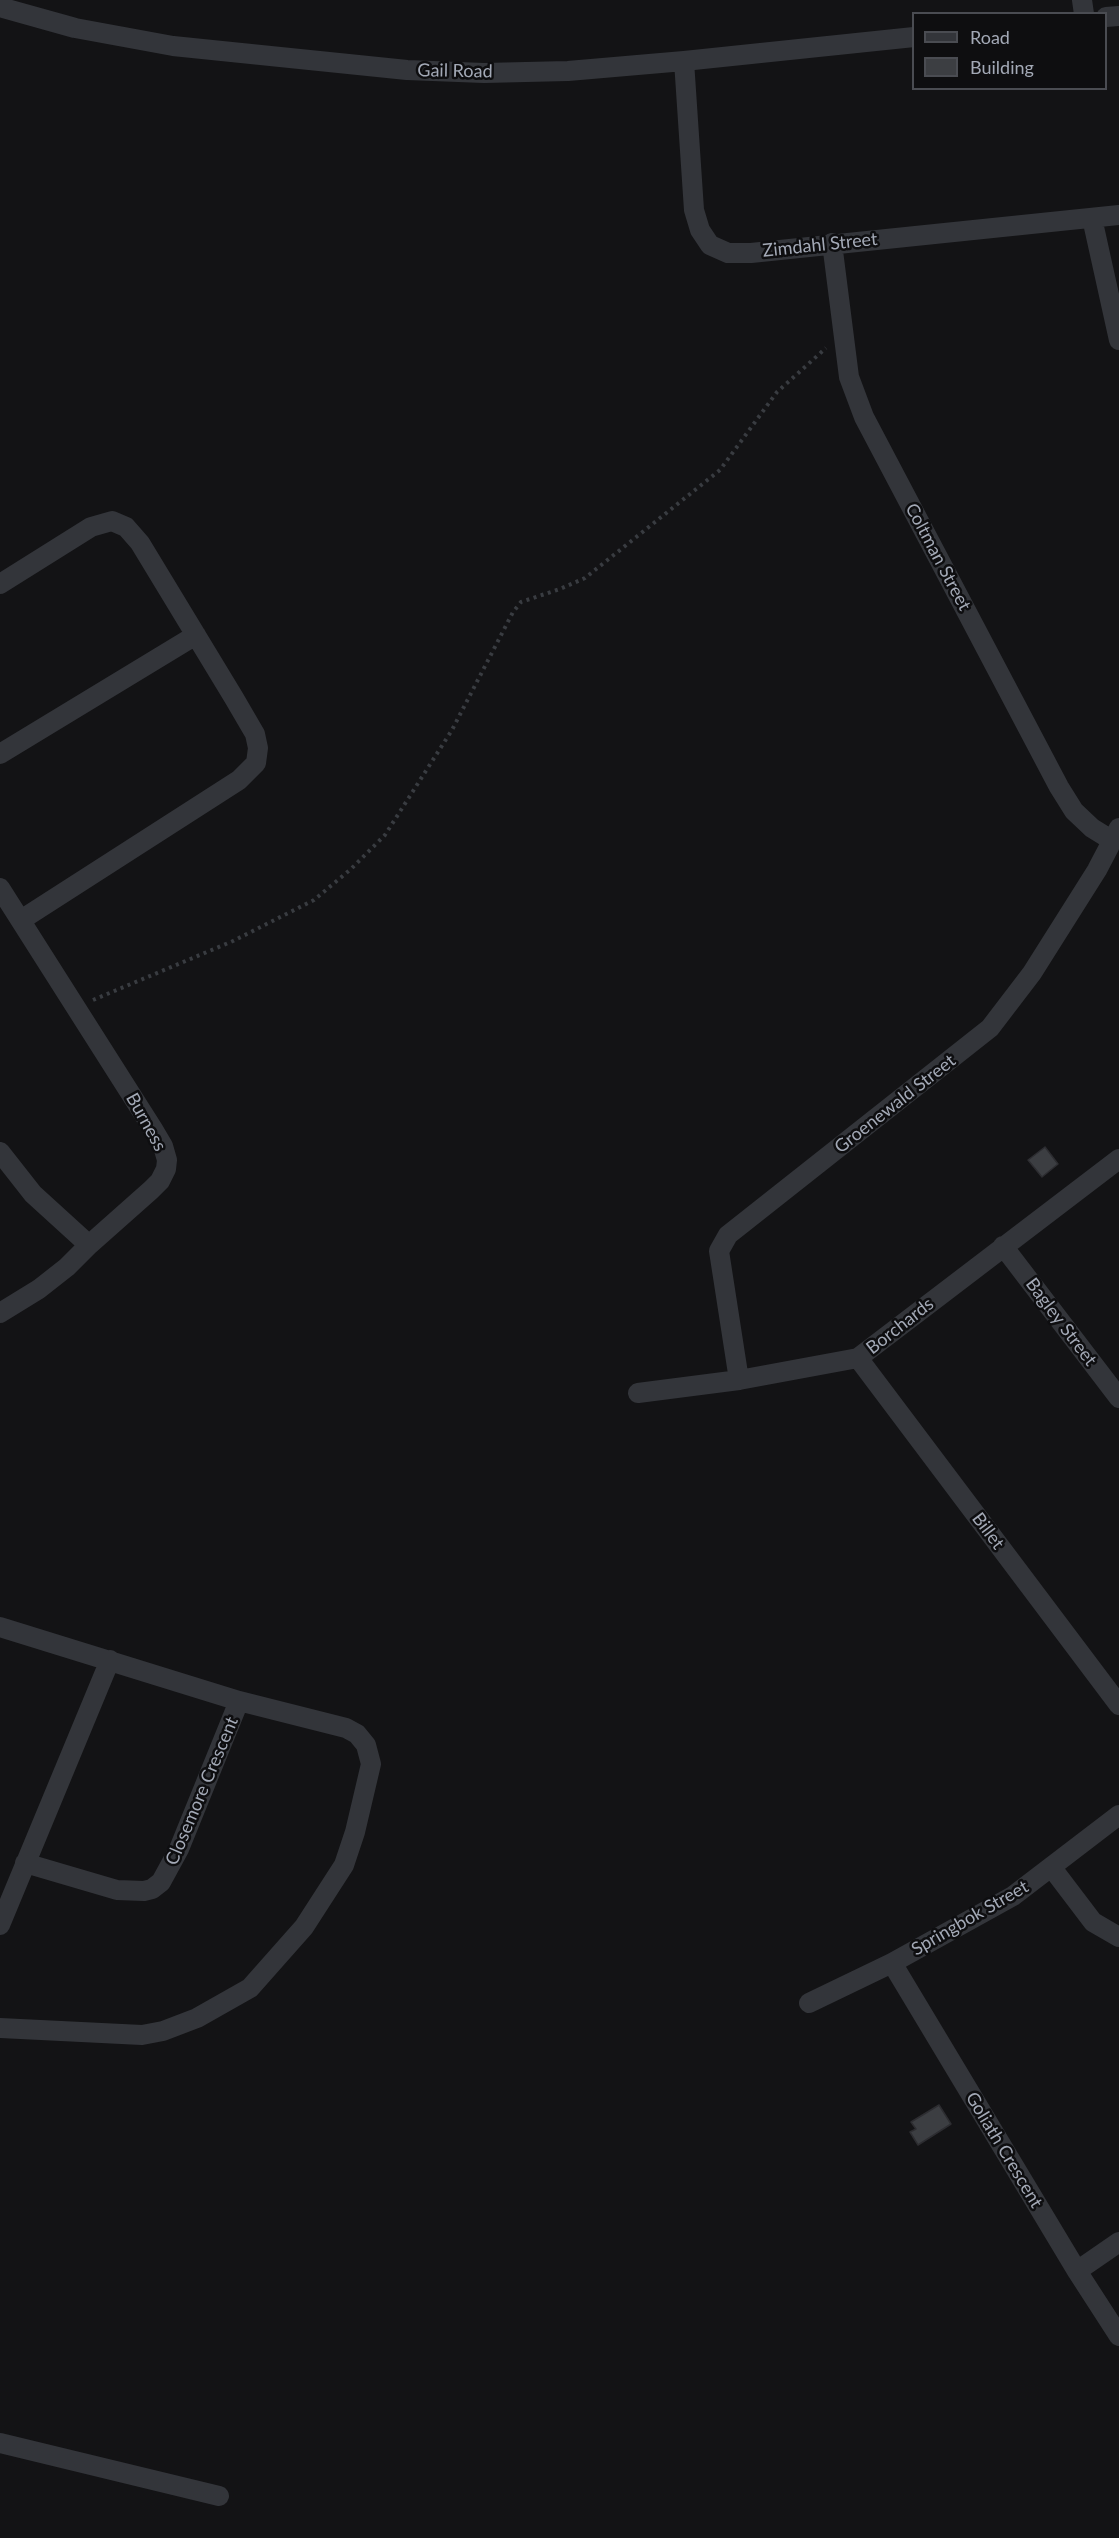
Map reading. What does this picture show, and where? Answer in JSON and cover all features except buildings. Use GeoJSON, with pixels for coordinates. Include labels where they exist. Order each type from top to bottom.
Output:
{"type":"FeatureCollection","features":[{"type":"Feature","properties":{"kind":"street","name":"Gail Road"},"geometry":{"type":"LineString","coordinates":[[0,7],[75,28],[173,46],[395,69],[484,73],[684,62],[912,37]]}},
{"type":"Feature","properties":{"kind":"street","name":"Zimdahl Street"},"geometry":{"type":"LineString","coordinates":[[684,62],[694,210],[700,230],[710,245],[728,253],[750,253],[1119,215]]}},
{"type":"Feature","properties":{"kind":"street"},"geometry":{"type":"LineString","coordinates":[[1092,218],[1119,340]]}},
{"type":"Feature","properties":{"kind":"street","name":"Coltman Street"},"geometry":{"type":"LineString","coordinates":[[832,243],[849,377],[864,417],[1059,787],[1074,810],[1086,822],[1116,834]]}},
{"type":"Feature","properties":{"kind":"street"},"geometry":{"type":"LineString","coordinates":[[0,584],[91,527],[112,521],[126,527],[140,543],[196,635],[255,734],[258,748],[256,763],[239,780],[21,920]]}},
{"type":"Feature","properties":{"kind":"street"},"geometry":{"type":"LineString","coordinates":[[0,754],[196,635]]}},
{"type":"Feature","properties":{"kind":"street","name":"Groenewald Street"},"geometry":{"type":"LineString","coordinates":[[739,1380],[719,1251],[728,1235],[990,1028],[1032,973],[1097,870],[1116,834]]}},
{"type":"Feature","properties":{"kind":"street","name":"Burness"},"geometry":{"type":"LineString","coordinates":[[0,888],[163,1146],[166,1160],[166,1169],[160,1181],[67,1267],[39,1289],[0,1313]]}},
{"type":"Feature","properties":{"kind":"street"},"geometry":{"type":"LineString","coordinates":[[0,1152],[33,1194],[89,1245]]}},
{"type":"Feature","properties":{"kind":"street","name":"Borchards"},"geometry":{"type":"LineString","coordinates":[[638,1393],[739,1380],[858,1358],[1119,1158]]}},
{"type":"Feature","properties":{"kind":"street","name":"Bagley Street"},"geometry":{"type":"LineString","coordinates":[[1003,1246],[1119,1398]]}},
{"type":"Feature","properties":{"kind":"street","name":"Billet"},"geometry":{"type":"LineString","coordinates":[[858,1358],[1119,1705]]}},
{"type":"Feature","properties":{"kind":"street","name":"Closemore Crescent"},"geometry":{"type":"LineString","coordinates":[[0,1627],[239,1701],[346,1728],[357,1734],[370,1754],[371,1764],[344,1865],[304,1927],[250,1988],[197,2018],[164,2031],[142,2035],[0,2028]]}},
{"type":"Feature","properties":{"kind":"street"},"geometry":{"type":"LineString","coordinates":[[0,1925],[110,1660]]}},
{"type":"Feature","properties":{"kind":"street","name":"Closemore Crescent"},"geometry":{"type":"LineString","coordinates":[[25,1863],[117,1890],[152,1889],[161,1882],[179,1849],[239,1701]]}},
{"type":"Feature","properties":{"kind":"street","name":"Springbok Street"},"geometry":{"type":"LineString","coordinates":[[809,2002],[892,1963],[984,1914],[1052,1868],[1119,1815]]}},
{"type":"Feature","properties":{"kind":"street"},"geometry":{"type":"LineString","coordinates":[[1052,1868],[1093,1922],[1119,1937]]}},
{"type":"Feature","properties":{"kind":"street","name":"Goliath Crescent"},"geometry":{"type":"LineString","coordinates":[[892,1963],[1077,2271],[1119,2336]]}},
{"type":"Feature","properties":{"kind":"street"},"geometry":{"type":"LineString","coordinates":[[1077,2271],[1119,2242]]}},
{"type":"Feature","properties":{"kind":"street"},"geometry":{"type":"LineString","coordinates":[[0,2443],[219,2496]]}},
{"type":"Feature","properties":{"kind":"path"},"geometry":{"type":"LineString","coordinates":[[76,1007],[233,941],[314,900],[351,869],[385,835],[452,729],[513,612],[521,602],[560,590],[585,578],[720,470],[777,392],[843,334]]}}]}
